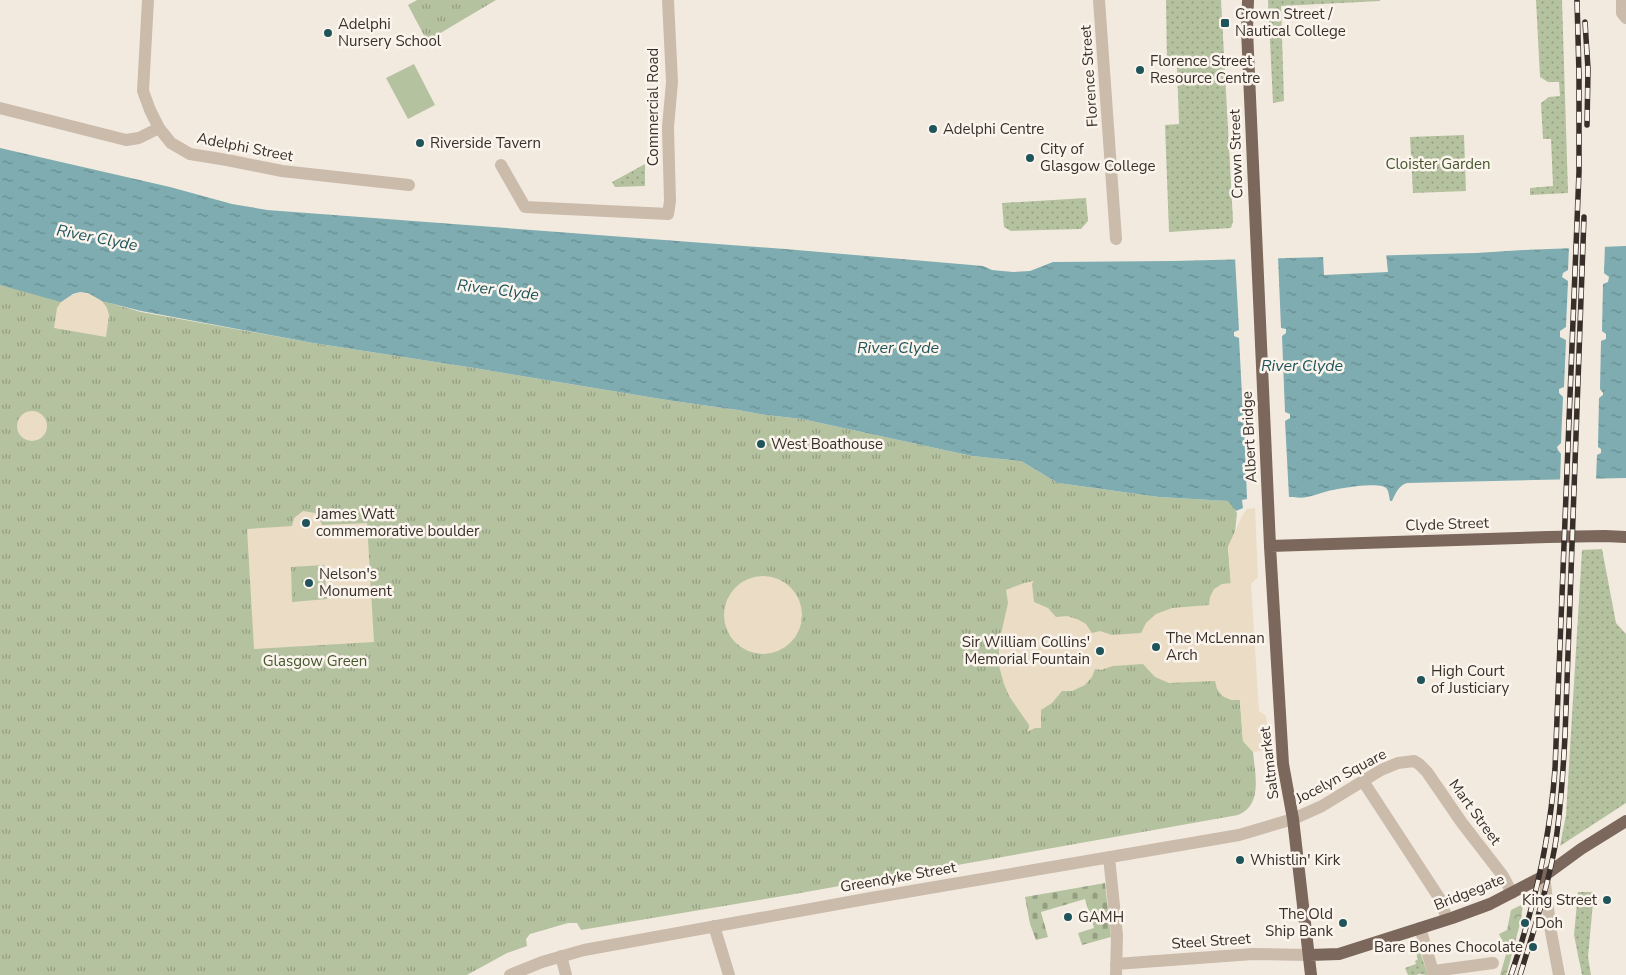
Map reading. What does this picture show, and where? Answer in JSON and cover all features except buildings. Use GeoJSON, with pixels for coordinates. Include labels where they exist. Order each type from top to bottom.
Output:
{"type":"FeatureCollection","features":[{"type":"Feature","properties":{"kind":"main road","name":"Crown Street"},"geometry":{"type":"LineString","coordinates":[[1241,0],[1248,30]]}},
{"type":"Feature","properties":{"kind":"main road","name":"Crown Street"},"geometry":{"type":"LineString","coordinates":[[1248,0],[1256,246]]}},
{"type":"Feature","properties":{"kind":"main road","name":"Albert Bridge"},"geometry":{"type":"LineString","coordinates":[[1256,246],[1270,546]]}},
{"type":"Feature","properties":{"kind":"main road","name":"Clyde Street"},"geometry":{"type":"LineString","coordinates":[[1270,546],[1548,537],[1626,537]]}},
{"type":"Feature","properties":{"kind":"main road","name":"Saltmarket"},"geometry":{"type":"LineString","coordinates":[[1270,546],[1283,764],[1293,819],[1311,975]]}},
{"type":"Feature","properties":{"kind":"main road","name":"Bridgegate"},"geometry":{"type":"LineString","coordinates":[[1309,955],[1339,954],[1478,909],[1544,876],[1581,849],[1626,822]]}},
{"type":"Feature","properties":{"kind":"street","name":"Adelphi Street"},"geometry":{"type":"LineString","coordinates":[[148,0],[143,90],[159,128],[171,143],[190,154],[282,172],[409,186]]}},
{"type":"Feature","properties":{"kind":"street","name":"Commercial Road"},"geometry":{"type":"LineString","coordinates":[[501,165],[525,207],[668,214],[670,201],[668,127],[672,82],[668,0]]}},
{"type":"Feature","properties":{"kind":"street","name":"Florence Street"},"geometry":{"type":"LineString","coordinates":[[1099,0],[1116,239]]}},
{"type":"Feature","properties":{"kind":"street"},"geometry":{"type":"LineString","coordinates":[[1622,0],[1622,13],[1626,18]]}},
{"type":"Feature","properties":{"kind":"street"},"geometry":{"type":"LineString","coordinates":[[0,108],[126,140],[139,138],[159,128]]}},
{"type":"Feature","properties":{"kind":"street","name":"Mart Street"},"geometry":{"type":"LineString","coordinates":[[1404,762],[1414,761],[1423,767],[1462,823],[1503,876],[1512,893]]}},
{"type":"Feature","properties":{"kind":"street","name":"Jocelyn Square"},"geometry":{"type":"LineString","coordinates":[[1293,819],[1322,806],[1388,767],[1404,762]]}},
{"type":"Feature","properties":{"kind":"street"},"geometry":{"type":"LineString","coordinates":[[1363,781],[1440,899],[1447,920]]}},
{"type":"Feature","properties":{"kind":"street","name":"Greendyke Street"},"geometry":{"type":"LineString","coordinates":[[510,975],[561,956],[584,950],[1109,856],[1239,835],[1293,819]]}},
{"type":"Feature","properties":{"kind":"street"},"geometry":{"type":"LineString","coordinates":[[1109,856],[1117,934],[1116,969]]}},
{"type":"Feature","properties":{"kind":"street"},"geometry":{"type":"LineString","coordinates":[[1544,876],[1559,975]]}},
{"type":"Feature","properties":{"kind":"street"},"geometry":{"type":"LineString","coordinates":[[714,926],[729,975]]}},
{"type":"Feature","properties":{"kind":"street"},"geometry":{"type":"LineString","coordinates":[[1420,928],[1434,973],[1493,964]]}},
{"type":"Feature","properties":{"kind":"street","name":"Steel Street"},"geometry":{"type":"LineString","coordinates":[[1116,969],[1253,954],[1309,955]]}},
{"type":"Feature","properties":{"kind":"street"},"geometry":{"type":"LineString","coordinates":[[561,956],[566,975]]}},
{"type":"Feature","properties":{"kind":"green space"},"geometry":{"type":"Polygon","coordinates":[[[417,0],[496,0],[427,41],[408,5],[417,0]]]}},
{"type":"Feature","properties":{"kind":"green space"},"geometry":{"type":"Polygon","coordinates":[[[1166,0],[1221,0],[1233,221],[1231,228],[1169,232],[1165,125],[1179,124],[1177,66],[1167,66],[1166,0]]]}},
{"type":"Feature","properties":{"kind":"green space"},"geometry":{"type":"Polygon","coordinates":[[[1268,0],[1380,1],[1281,6],[1284,101],[1273,103],[1268,0]]]}},
{"type":"Feature","properties":{"kind":"green space"},"geometry":{"type":"Polygon","coordinates":[[[1536,0],[1562,0],[1568,193],[1530,195],[1530,188],[1553,186],[1551,139],[1543,139],[1541,103],[1549,97],[1560,96],[1559,82],[1548,82],[1540,77],[1536,0]]]}},
{"type":"Feature","properties":{"kind":"green space"},"geometry":{"type":"Polygon","coordinates":[[[414,64],[435,105],[408,119],[386,78],[414,64]]]}},
{"type":"Feature","properties":{"kind":"green space","name":"Cloister Garden"},"geometry":{"type":"Polygon","coordinates":[[[1464,135],[1466,191],[1413,193],[1410,137],[1464,135]]]}},
{"type":"Feature","properties":{"kind":"green space"},"geometry":{"type":"Polygon","coordinates":[[[645,164],[645,186],[615,187],[612,182],[645,164]]]}},
{"type":"Feature","properties":{"kind":"green space"},"geometry":{"type":"Polygon","coordinates":[[[1086,198],[1088,221],[1081,229],[1011,231],[1004,227],[1002,203],[1086,198]]]}},
{"type":"Feature","properties":{"kind":"green space","name":"Glasgow Green"},"geometry":{"type":"Polygon","coordinates":[[[0,285],[65,298],[93,294],[103,301],[141,312],[313,343],[673,401],[802,419],[972,456],[1021,461],[1058,483],[1159,497],[1229,501],[1237,513],[1235,532],[1228,547],[1243,741],[1253,752],[1256,779],[1256,788],[1251,804],[1238,815],[789,895],[581,930],[577,923],[568,923],[530,934],[526,939],[527,946],[507,953],[467,975],[0,975],[0,285]]]}},
{"type":"Feature","properties":{"kind":"green space"},"geometry":{"type":"Polygon","coordinates":[[[1602,549],[1616,623],[1626,634],[1626,803],[1560,846],[1566,815],[1582,550],[1602,549]]]}},
{"type":"Feature","properties":{"kind":"green space"},"geometry":{"type":"Polygon","coordinates":[[[1105,883],[1111,937],[1082,945],[1078,933],[1094,928],[1085,899],[1041,912],[1048,937],[1036,940],[1030,924],[1025,897],[1105,883]]]}},
{"type":"Feature","properties":{"kind":"green space"},"geometry":{"type":"Polygon","coordinates":[[[1578,892],[1594,892],[1588,957],[1591,975],[1582,975],[1574,935],[1578,892]]]}},
{"type":"Feature","properties":{"kind":"green space"},"geometry":{"type":"Polygon","coordinates":[[[1523,904],[1521,920],[1508,969],[1506,975],[1500,975],[1507,951],[1499,934],[1507,930],[1511,910],[1523,904]]]}},
{"type":"Feature","properties":{"kind":"green space"},"geometry":{"type":"Polygon","coordinates":[[[1420,952],[1428,975],[1408,975],[1405,968],[1416,964],[1415,961],[1418,959],[1416,953],[1420,952]]]}},
{"type":"Feature","properties":{"kind":"shaded area"},"geometry":{"type":"Polygon","coordinates":[[[80,292],[93,294],[107,308],[109,315],[106,337],[54,328],[57,308],[61,302],[65,298],[80,292]]]}},
{"type":"Feature","properties":{"kind":"shaded area"},"geometry":{"type":"Polygon","coordinates":[[[32,411],[43,415],[47,426],[43,437],[32,441],[21,437],[17,426],[21,415],[32,411]]]}},
{"type":"Feature","properties":{"kind":"shaded area"},"geometry":{"type":"Polygon","coordinates":[[[1255,508],[1258,577],[1251,584],[1259,711],[1266,716],[1268,737],[1261,744],[1262,751],[1253,752],[1243,741],[1240,700],[1231,700],[1222,696],[1217,689],[1215,681],[1169,683],[1155,677],[1143,664],[1113,666],[1101,670],[1095,669],[1092,677],[1085,685],[1072,691],[1062,691],[1052,703],[1041,710],[1041,728],[1035,728],[1027,732],[1029,725],[1009,696],[999,666],[999,643],[1008,603],[1006,590],[1034,581],[1032,584],[1034,602],[1048,608],[1056,617],[1067,616],[1077,619],[1086,624],[1092,633],[1100,631],[1112,635],[1141,633],[1146,623],[1156,614],[1172,608],[1209,605],[1214,589],[1222,584],[1231,583],[1228,547],[1242,516],[1247,509],[1255,508]]]}},
{"type":"Feature","properties":{"kind":"shaded area"},"geometry":{"type":"Polygon","coordinates":[[[303,511],[315,513],[322,525],[367,523],[374,642],[254,649],[247,529],[292,526],[294,518],[303,511]],[[324,565],[291,567],[292,602],[327,599],[324,565]]]}},
{"type":"Feature","properties":{"kind":"shaded area"},"geometry":{"type":"Polygon","coordinates":[[[763,576],[778,579],[790,588],[799,600],[802,615],[799,630],[790,642],[778,651],[763,654],[748,651],[736,642],[727,630],[724,615],[727,600],[736,588],[748,579],[763,576]]]}},
{"type":"Feature","properties":{"kind":"water","name":"River Clyde"},"geometry":{"type":"Polygon","coordinates":[[[0,148],[170,187],[232,204],[267,210],[785,249],[983,266],[992,270],[1013,272],[1030,271],[1053,262],[1173,261],[1476,253],[1626,246],[1626,478],[1407,483],[1399,488],[1392,501],[1390,501],[1389,493],[1384,487],[1361,486],[1333,490],[1309,497],[1243,500],[1243,508],[1236,511],[1228,501],[1159,497],[1058,483],[1021,461],[972,456],[802,419],[673,401],[313,343],[141,311],[102,301],[88,293],[80,292],[73,294],[61,302],[0,285],[0,148]]]}},
{"type":"Feature","properties":{"kind":"pier"},"geometry":{"type":"Polygon","coordinates":[[[1605,245],[1604,273],[1609,277],[1608,282],[1603,284],[1602,331],[1606,334],[1606,339],[1601,341],[1600,389],[1603,395],[1599,398],[1598,447],[1601,449],[1601,453],[1597,455],[1596,481],[1560,482],[1561,454],[1557,447],[1561,443],[1563,397],[1559,393],[1559,389],[1564,387],[1566,340],[1560,337],[1560,331],[1566,327],[1568,281],[1562,277],[1563,273],[1568,270],[1569,246],[1605,245]]]}},
{"type":"Feature","properties":{"kind":"pier"},"geometry":{"type":"Polygon","coordinates":[[[1386,253],[1388,272],[1324,275],[1323,255],[1386,253]]]}},
{"type":"Feature","properties":{"kind":"pier"},"geometry":{"type":"Polygon","coordinates":[[[1278,256],[1281,328],[1286,329],[1286,333],[1282,336],[1285,412],[1290,414],[1290,418],[1285,421],[1289,497],[1294,497],[1294,500],[1245,502],[1245,507],[1243,508],[1242,500],[1247,499],[1244,423],[1238,421],[1238,417],[1243,415],[1239,338],[1234,336],[1234,332],[1239,330],[1235,257],[1278,256]]]}},
{"type":"Feature","properties":{"kind":"railway"},"geometry":{"type":"LineString","coordinates":[[1511,975],[1527,925],[1540,874],[1553,795],[1555,769],[1579,172],[1577,0]]}},
{"type":"Feature","properties":{"kind":"railway"},"geometry":{"type":"LineString","coordinates":[[1585,22],[1588,69],[1587,125]]}},
{"type":"Feature","properties":{"kind":"railway"},"geometry":{"type":"LineString","coordinates":[[1520,975],[1552,862],[1562,791],[1584,217]]}},
{"type":"Feature","properties":{"kind":"place","name":"Crown Street / Nautical College"},"geometry":{"type":"Point","coordinates":[1225,23]}},
{"type":"Feature","properties":{"kind":"place","name":"Adelphi Nursery School"},"geometry":{"type":"Point","coordinates":[328,33]}},
{"type":"Feature","properties":{"kind":"place","name":"Florence Street Resource Centre"},"geometry":{"type":"Point","coordinates":[1140,70]}},
{"type":"Feature","properties":{"kind":"place","name":"Adelphi Centre"},"geometry":{"type":"Point","coordinates":[933,129]}},
{"type":"Feature","properties":{"kind":"place","name":"Riverside Tavern"},"geometry":{"type":"Point","coordinates":[420,143]}},
{"type":"Feature","properties":{"kind":"place","name":"City of Glasgow College"},"geometry":{"type":"Point","coordinates":[1030,158]}},
{"type":"Feature","properties":{"kind":"place","name":"West Boathouse"},"geometry":{"type":"Point","coordinates":[761,444]}},
{"type":"Feature","properties":{"kind":"place","name":"James Watt commemorative boulder"},"geometry":{"type":"Point","coordinates":[306,523]}},
{"type":"Feature","properties":{"kind":"place","name":"Nelson's Monument"},"geometry":{"type":"Point","coordinates":[309,583]}},
{"type":"Feature","properties":{"kind":"place","name":"The McLennan Arch"},"geometry":{"type":"Point","coordinates":[1156,647]}},
{"type":"Feature","properties":{"kind":"place","name":"Sir William Collins' Memorial Fountain"},"geometry":{"type":"Point","coordinates":[1100,651]}},
{"type":"Feature","properties":{"kind":"place","name":"High Court of Justiciary"},"geometry":{"type":"Point","coordinates":[1421,680]}},
{"type":"Feature","properties":{"kind":"place","name":"Whistlin' Kirk"},"geometry":{"type":"Point","coordinates":[1240,860]}},
{"type":"Feature","properties":{"kind":"place","name":"King Street"},"geometry":{"type":"Point","coordinates":[1607,900]}},
{"type":"Feature","properties":{"kind":"place","name":"GAMH"},"geometry":{"type":"Point","coordinates":[1068,917]}},
{"type":"Feature","properties":{"kind":"place","name":"The Old Ship Bank"},"geometry":{"type":"Point","coordinates":[1343,923]}},
{"type":"Feature","properties":{"kind":"place","name":"Doh"},"geometry":{"type":"Point","coordinates":[1525,923]}},
{"type":"Feature","properties":{"kind":"place","name":"Bare Bones Chocolate"},"geometry":{"type":"Point","coordinates":[1533,947]}}]}
